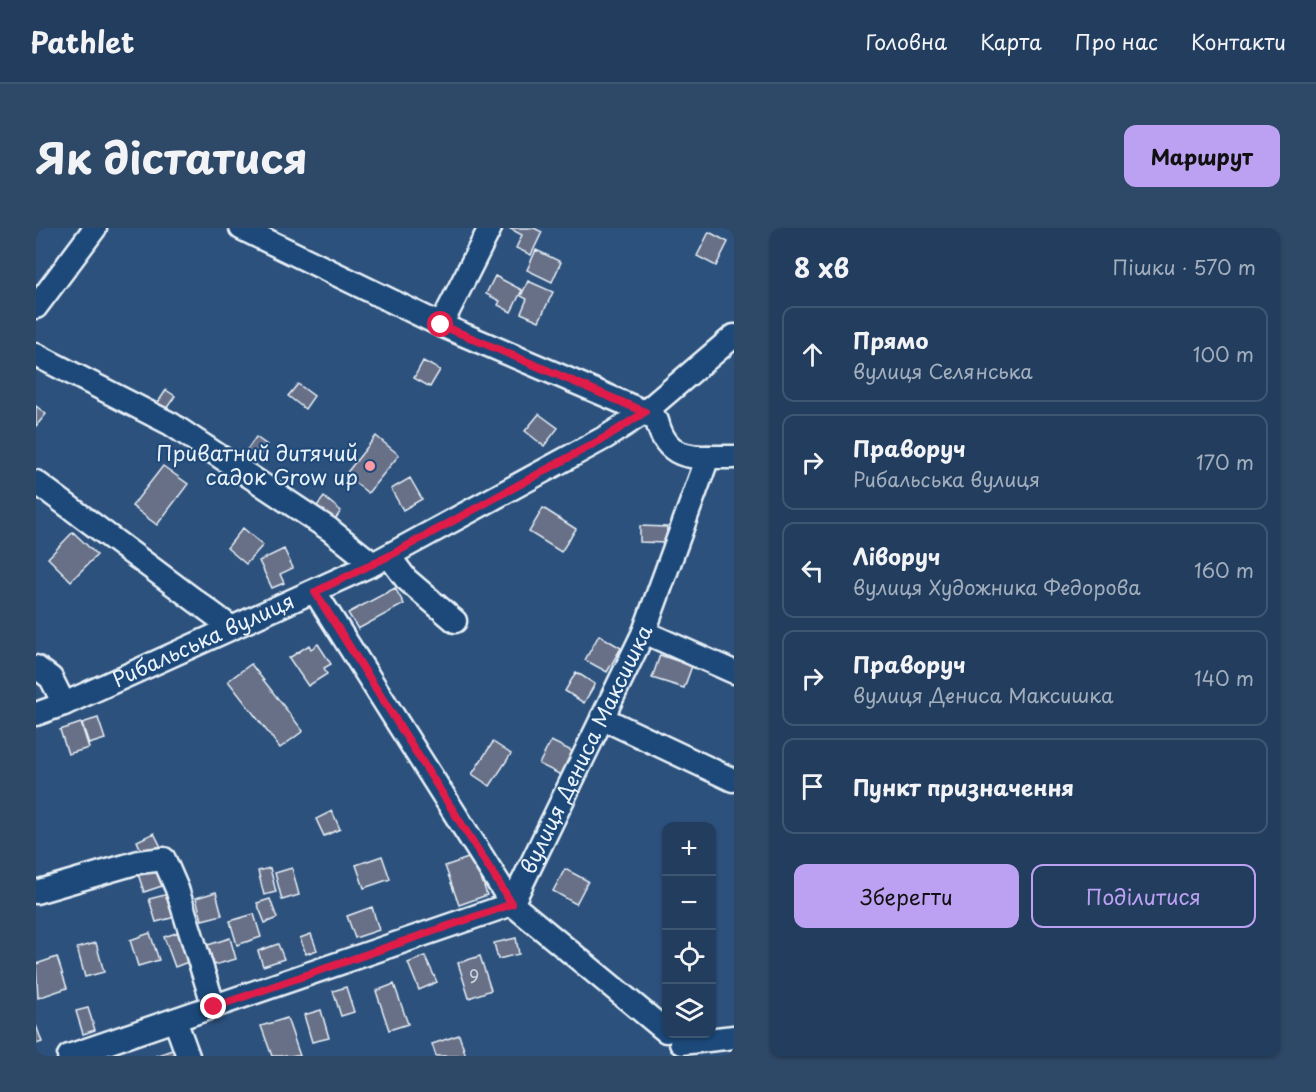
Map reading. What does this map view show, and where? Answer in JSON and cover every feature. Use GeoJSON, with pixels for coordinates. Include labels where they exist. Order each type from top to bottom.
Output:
{"type":"FeatureCollection","features":[{"type":"Feature","properties":{"kind":"street"},"geometry":{"type":"LineString","coordinates":[[36,307],[95,228]]}},
{"type":"Feature","properties":{"kind":"street"},"geometry":{"type":"LineString","coordinates":[[241,228],[441,325],[645,412],[657,421],[660,433],[674,451],[696,458],[734,457]]}},
{"type":"Feature","properties":{"kind":"street"},"geometry":{"type":"LineString","coordinates":[[441,325],[490,228]]}},
{"type":"Feature","properties":{"kind":"street","name":"Рибальська вулиця"},"geometry":{"type":"LineString","coordinates":[[36,714],[64,704],[315,592],[381,560],[606,437],[645,412],[734,336]]}},
{"type":"Feature","properties":{"kind":"street"},"geometry":{"type":"LineString","coordinates":[[36,355],[171,424],[329,529],[381,560],[455,621]]}},
{"type":"Feature","properties":{"kind":"street","name":"вулиця Дениса Максишка"},"geometry":{"type":"LineString","coordinates":[[512,904],[644,632],[708,457]]}},
{"type":"Feature","properties":{"kind":"street"},"geometry":{"type":"LineString","coordinates":[[36,482],[232,628]]}},
{"type":"Feature","properties":{"kind":"street"},"geometry":{"type":"LineString","coordinates":[[315,592],[512,904],[676,1041],[734,1037]]}},
{"type":"Feature","properties":{"kind":"street"},"geometry":{"type":"LineString","coordinates":[[644,632],[734,672]]}},
{"type":"Feature","properties":{"kind":"street"},"geometry":{"type":"LineString","coordinates":[[36,666],[51,678],[64,704]]}},
{"type":"Feature","properties":{"kind":"street"},"geometry":{"type":"LineString","coordinates":[[602,718],[733,780]]}},
{"type":"Feature","properties":{"kind":"street"},"geometry":{"type":"LineString","coordinates":[[36,892],[139,862],[164,859],[177,889],[214,1007]]}},
{"type":"Feature","properties":{"kind":"street"},"geometry":{"type":"LineString","coordinates":[[69,1056],[512,904]]}},
{"type":"Feature","properties":{"kind":"street"},"geometry":{"type":"LineString","coordinates":[[175,1020],[188,1056]]}},
{"type":"Feature","properties":{"kind":"building"},"geometry":{"type":"Polygon","coordinates":[[[509,228],[534,228],[542,232],[531,255],[516,248],[522,235],[509,228]]]}},
{"type":"Feature","properties":{"kind":"building"},"geometry":{"type":"Polygon","coordinates":[[[709,232],[728,242],[716,266],[697,256],[709,232]]]}},
{"type":"Feature","properties":{"kind":"building"},"geometry":{"type":"Polygon","coordinates":[[[536,250],[561,262],[552,282],[527,270],[536,250]]]}},
{"type":"Feature","properties":{"kind":"building"},"geometry":{"type":"Polygon","coordinates":[[[495,276],[522,290],[511,312],[498,305],[500,301],[486,294],[495,276]]]}},
{"type":"Feature","properties":{"kind":"building"},"geometry":{"type":"Polygon","coordinates":[[[528,281],[553,292],[539,321],[521,313],[527,299],[521,296],[528,281]]]}},
{"type":"Feature","properties":{"kind":"building"},"geometry":{"type":"Polygon","coordinates":[[[423,361],[440,370],[430,387],[414,378],[423,361]]]}},
{"type":"Feature","properties":{"kind":"building"},"geometry":{"type":"Polygon","coordinates":[[[298,384],[314,396],[305,409],[288,396],[298,384]]]}},
{"type":"Feature","properties":{"kind":"building"},"geometry":{"type":"Polygon","coordinates":[[[166,390],[175,396],[164,412],[155,407],[166,390]]]}},
{"type":"Feature","properties":{"kind":"building"},"geometry":{"type":"Polygon","coordinates":[[[36,406],[46,414],[36,426],[36,406]]]}},
{"type":"Feature","properties":{"kind":"building"},"geometry":{"type":"Polygon","coordinates":[[[539,414],[558,428],[544,446],[525,431],[539,414]]]}},
{"type":"Feature","properties":{"kind":"building"},"geometry":{"type":"Polygon","coordinates":[[[376,436],[399,455],[368,493],[345,475],[376,436]]]}},
{"type":"Feature","properties":{"kind":"building"},"geometry":{"type":"Polygon","coordinates":[[[256,437],[267,445],[250,469],[239,461],[256,437]]]}},
{"type":"Feature","properties":{"kind":"building"},"geometry":{"type":"Polygon","coordinates":[[[163,466],[188,484],[157,525],[132,506],[163,466]]]}},
{"type":"Feature","properties":{"kind":"building"},"geometry":{"type":"Polygon","coordinates":[[[410,478],[422,499],[403,510],[391,489],[410,478]]]}},
{"type":"Feature","properties":{"kind":"building"},"geometry":{"type":"Polygon","coordinates":[[[324,497],[341,511],[331,525],[313,511],[324,497]]]}},
{"type":"Feature","properties":{"kind":"building"},"geometry":{"type":"Polygon","coordinates":[[[543,508],[576,529],[561,552],[529,532],[543,508]]]}},
{"type":"Feature","properties":{"kind":"building"},"geometry":{"type":"Polygon","coordinates":[[[640,526],[667,527],[666,543],[640,542],[640,526]]]}},
{"type":"Feature","properties":{"kind":"building"},"geometry":{"type":"Polygon","coordinates":[[[243,528],[263,545],[246,564],[227,548],[243,528]]]}},
{"type":"Feature","properties":{"kind":"building"},"geometry":{"type":"Polygon","coordinates":[[[73,532],[97,555],[71,581],[48,558],[73,532]]]}},
{"type":"Feature","properties":{"kind":"building"},"geometry":{"type":"Polygon","coordinates":[[[284,549],[293,568],[280,574],[284,583],[272,588],[259,561],[284,549]]]}},
{"type":"Feature","properties":{"kind":"building"},"geometry":{"type":"Polygon","coordinates":[[[395,588],[404,604],[358,629],[348,613],[395,588]]]}},
{"type":"Feature","properties":{"kind":"building"},"geometry":{"type":"Polygon","coordinates":[[[599,635],[621,648],[607,672],[585,660],[599,635]]]}},
{"type":"Feature","properties":{"kind":"building"},"geometry":{"type":"Polygon","coordinates":[[[318,644],[331,664],[324,668],[327,674],[308,686],[289,658],[309,645],[311,649],[318,644]]]}},
{"type":"Feature","properties":{"kind":"building"},"geometry":{"type":"Polygon","coordinates":[[[660,655],[692,666],[684,688],[652,678],[660,655]]]}},
{"type":"Feature","properties":{"kind":"building"},"geometry":{"type":"Polygon","coordinates":[[[251,664],[303,731],[280,748],[228,681],[251,664]]]}},
{"type":"Feature","properties":{"kind":"building"},"geometry":{"type":"Polygon","coordinates":[[[576,672],[595,684],[584,703],[565,691],[576,672]]]}},
{"type":"Feature","properties":{"kind":"building"},"geometry":{"type":"Polygon","coordinates":[[[98,718],[105,739],[89,744],[82,723],[98,718]]]}},
{"type":"Feature","properties":{"kind":"building"},"geometry":{"type":"Polygon","coordinates":[[[81,723],[89,748],[68,754],[60,730],[81,723]]]}},
{"type":"Feature","properties":{"kind":"building"},"geometry":{"type":"Polygon","coordinates":[[[551,741],[576,753],[565,777],[539,764],[551,741]]]}},
{"type":"Feature","properties":{"kind":"building"},"geometry":{"type":"Polygon","coordinates":[[[493,742],[511,754],[490,786],[472,774],[493,742]]]}},
{"type":"Feature","properties":{"kind":"building"},"geometry":{"type":"Polygon","coordinates":[[[332,811],[340,829],[324,836],[316,819],[332,811]]]}},
{"type":"Feature","properties":{"kind":"building"},"geometry":{"type":"Polygon","coordinates":[[[154,833],[162,849],[144,857],[137,841],[154,833]]]}},
{"type":"Feature","properties":{"kind":"building"},"geometry":{"type":"Polygon","coordinates":[[[382,856],[390,879],[364,888],[356,865],[382,856]]]}},
{"type":"Feature","properties":{"kind":"building"},"geometry":{"type":"Polygon","coordinates":[[[474,856],[487,895],[459,905],[445,866],[474,856]]]}},
{"type":"Feature","properties":{"kind":"building"},"geometry":{"type":"Polygon","coordinates":[[[164,862],[171,883],[144,892],[137,871],[164,862]]]}},
{"type":"Feature","properties":{"kind":"building"},"geometry":{"type":"Polygon","coordinates":[[[270,868],[276,892],[264,895],[258,871],[270,868]]]}},
{"type":"Feature","properties":{"kind":"building"},"geometry":{"type":"Polygon","coordinates":[[[292,868],[299,895],[282,900],[275,873],[292,868]]]}},
{"type":"Feature","properties":{"kind":"building"},"geometry":{"type":"Polygon","coordinates":[[[565,869],[588,881],[576,904],[553,891],[565,869]]]}},
{"type":"Feature","properties":{"kind":"building"},"geometry":{"type":"Polygon","coordinates":[[[216,892],[222,915],[202,920],[196,898],[216,892]]]}},
{"type":"Feature","properties":{"kind":"building"},"geometry":{"type":"Polygon","coordinates":[[[173,893],[179,916],[156,922],[149,899],[173,893]]]}},
{"type":"Feature","properties":{"kind":"building"},"geometry":{"type":"Polygon","coordinates":[[[270,899],[277,918],[265,923],[257,903],[270,899]]]}},
{"type":"Feature","properties":{"kind":"building"},"geometry":{"type":"Polygon","coordinates":[[[372,907],[379,930],[355,938],[347,916],[372,907]]]}},
{"type":"Feature","properties":{"kind":"building"},"geometry":{"type":"Polygon","coordinates":[[[254,914],[261,937],[237,945],[230,921],[254,914]]]}},
{"type":"Feature","properties":{"kind":"building"},"geometry":{"type":"Polygon","coordinates":[[[182,931],[193,960],[175,967],[164,937],[182,931]]]}},
{"type":"Feature","properties":{"kind":"building"},"geometry":{"type":"Polygon","coordinates":[[[150,933],[159,960],[138,966],[130,940],[150,933]]]}},
{"type":"Feature","properties":{"kind":"building"},"geometry":{"type":"Polygon","coordinates":[[[311,934],[317,950],[306,954],[300,938],[311,934]]]}},
{"type":"Feature","properties":{"kind":"building"},"geometry":{"type":"Polygon","coordinates":[[[230,938],[236,959],[214,965],[208,945],[230,938]]]}},
{"type":"Feature","properties":{"kind":"building"},"geometry":{"type":"Polygon","coordinates":[[[516,938],[519,954],[498,959],[494,943],[516,938]]]}},
{"type":"Feature","properties":{"kind":"building"},"geometry":{"type":"Polygon","coordinates":[[[96,943],[104,972],[85,977],[77,948],[96,943]]]}},
{"type":"Feature","properties":{"kind":"building"},"geometry":{"type":"Polygon","coordinates":[[[278,944],[284,959],[263,966],[258,951],[278,944]]]}},
{"type":"Feature","properties":{"kind":"building"},"geometry":{"type":"Polygon","coordinates":[[[425,956],[437,982],[419,990],[408,963],[425,956]]]}},
{"type":"Feature","properties":{"kind":"building"},"geometry":{"type":"Polygon","coordinates":[[[480,956],[491,990],[469,998],[458,963],[480,956]]]}},
{"type":"Feature","properties":{"kind":"building"},"geometry":{"type":"Polygon","coordinates":[[[57,957],[67,988],[38,998],[36,964],[57,957]]]}},
{"type":"Feature","properties":{"kind":"building"},"geometry":{"type":"Polygon","coordinates":[[[394,984],[408,1024],[389,1030],[376,991],[394,984]]]}},
{"type":"Feature","properties":{"kind":"building"},"geometry":{"type":"Polygon","coordinates":[[[346,987],[354,1012],[341,1016],[333,991],[346,987]]]}},
{"type":"Feature","properties":{"kind":"building"},"geometry":{"type":"Polygon","coordinates":[[[88,1008],[95,1030],[83,1034],[76,1011],[88,1008]]]}},
{"type":"Feature","properties":{"kind":"building"},"geometry":{"type":"Polygon","coordinates":[[[321,1010],[329,1038],[312,1042],[304,1015],[321,1010]]]}},
{"type":"Feature","properties":{"kind":"building"},"geometry":{"type":"Polygon","coordinates":[[[287,1018],[300,1056],[272,1056],[261,1026],[287,1018]]]}},
{"type":"Feature","properties":{"kind":"building"},"geometry":{"type":"Polygon","coordinates":[[[36,1025],[42,1042],[36,1044],[36,1025]]]}},
{"type":"Feature","properties":{"kind":"building"},"geometry":{"type":"Polygon","coordinates":[[[459,1035],[466,1056],[436,1056],[432,1044],[459,1035]]]}},
{"type":"Feature","properties":{"kind":"building"},"geometry":{"type":"Polygon","coordinates":[[[178,1048],[181,1056],[155,1056],[178,1048]]]}},
{"type":"Feature","properties":{"kind":"place","name":"Приватний дитячий садок Grow up"},"geometry":{"type":"Point","coordinates":[370,466]}},
{"type":"Feature","properties":{"kind":"route"},"geometry":{"type":"LineString","coordinates":[[214,1007],[512,904],[315,592],[389,556],[606,437],[645,412],[441,325]]}}]}
